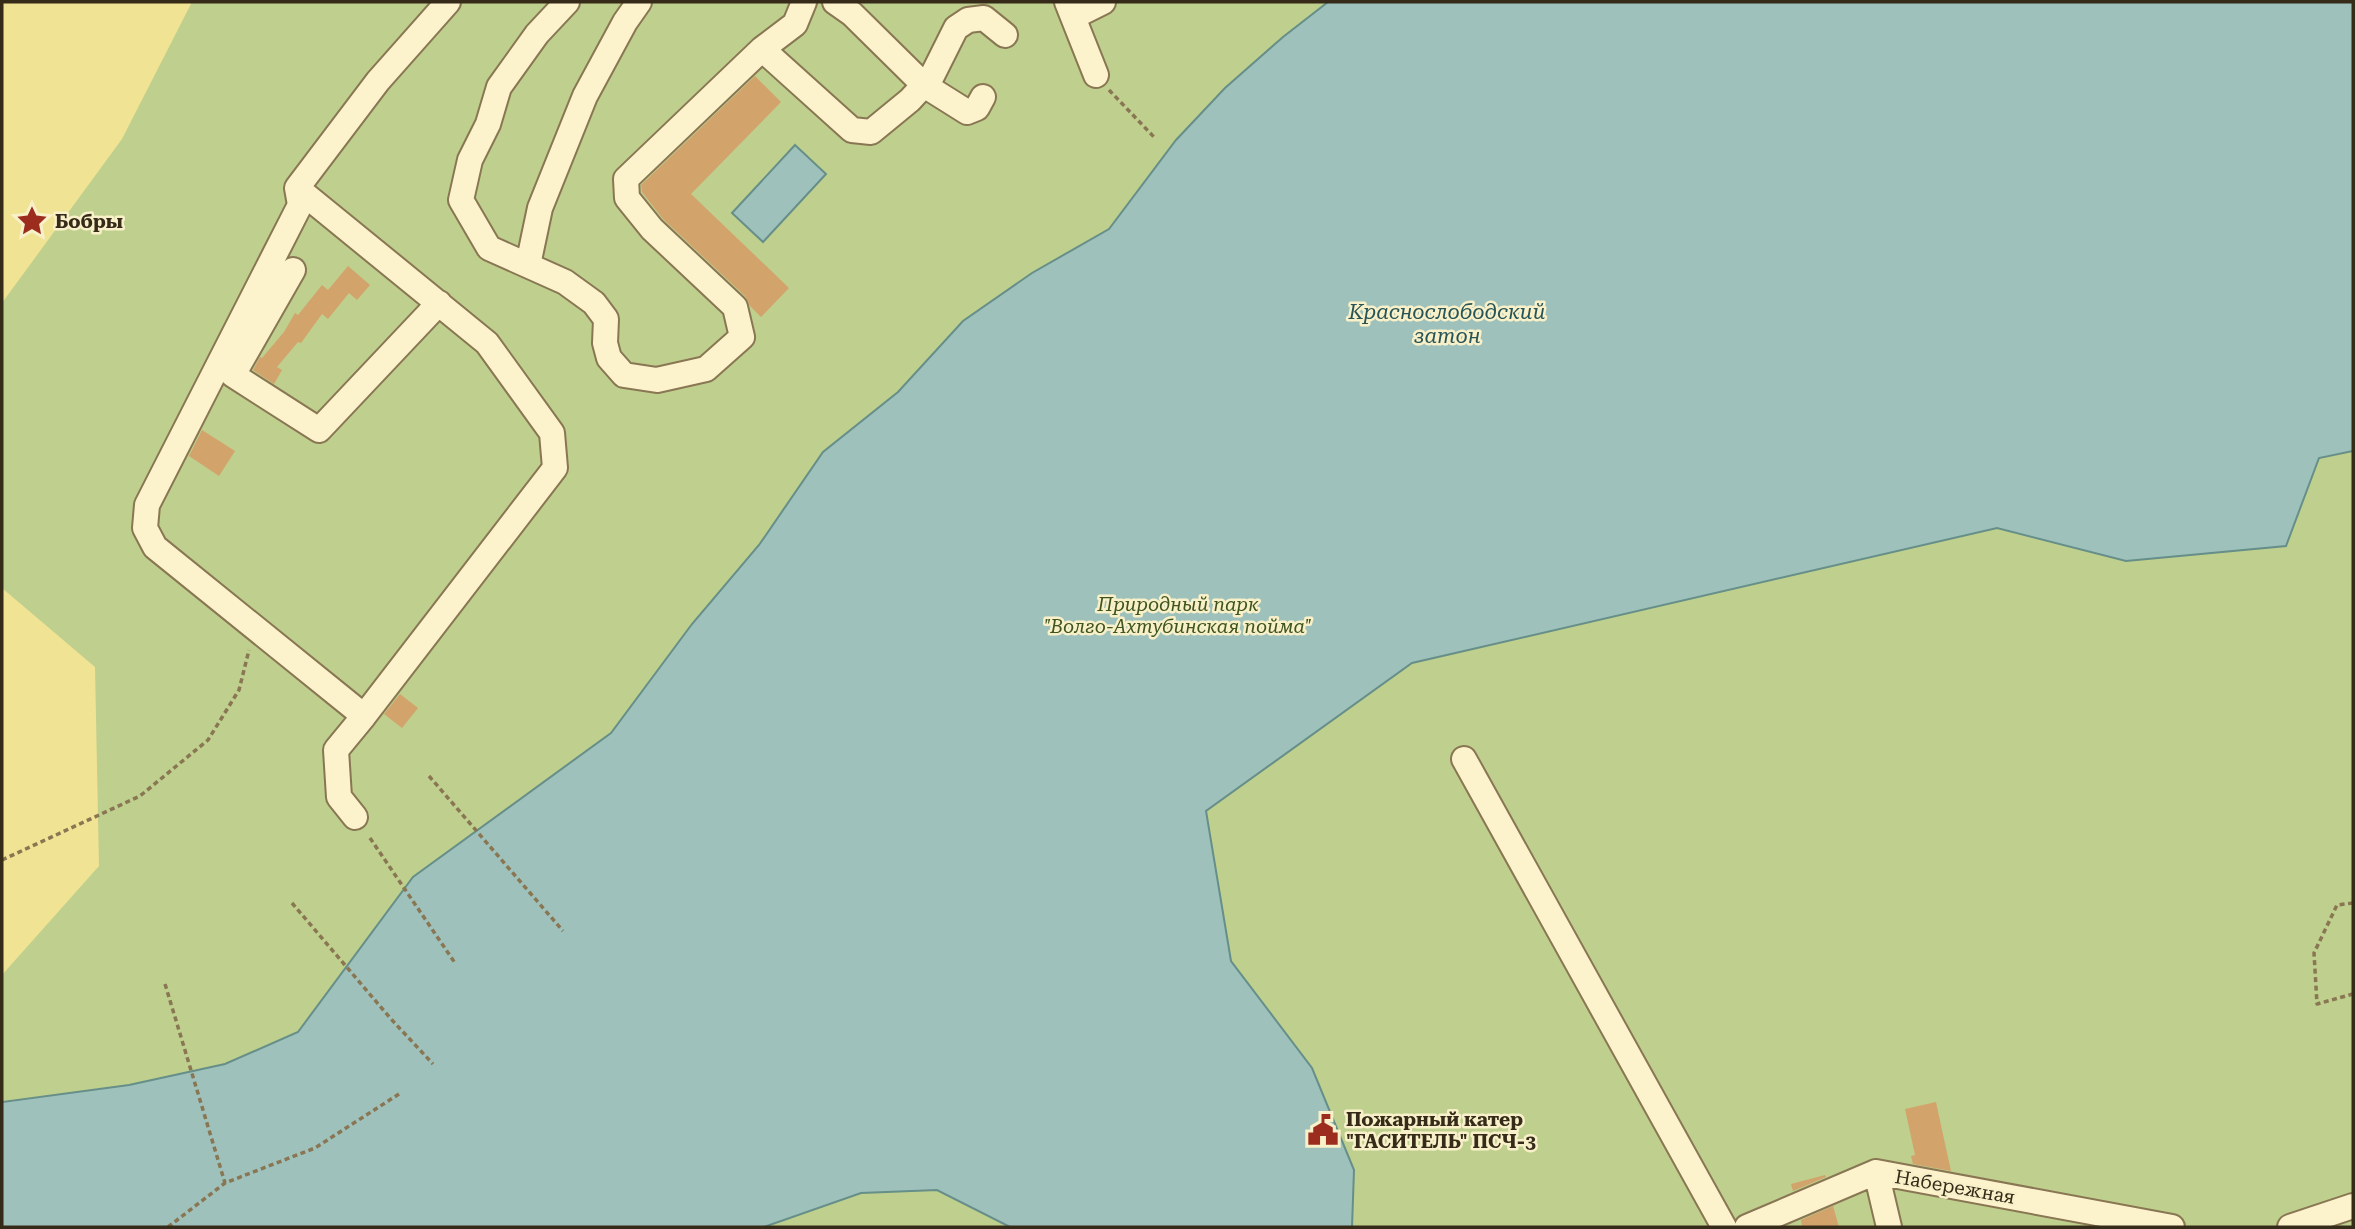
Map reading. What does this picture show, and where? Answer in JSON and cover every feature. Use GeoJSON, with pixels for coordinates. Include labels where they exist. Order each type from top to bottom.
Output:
{"type":"FeatureCollection","features":[{"type":"Feature","properties":{"kind":"street"},"geometry":{"type":"LineString","coordinates":[[364,716],[155,547],[145,528],[146,516],[148,505],[300,205],[297,188],[378,81],[448,2]]}},
{"type":"Feature","properties":{"kind":"street"},"geometry":{"type":"LineString","coordinates":[[567,2],[537,34],[499,87],[488,124],[470,160],[461,200],[489,248],[565,282],[594,303],[606,319],[604,343],[609,358],[624,375],[657,380],[706,369],[742,337],[735,307],[652,229],[627,198],[626,179],[762,49],[796,24],[804,2]]}},
{"type":"Feature","properties":{"kind":"street"},"geometry":{"type":"LineString","coordinates":[[528,265],[540,208],[585,96],[625,22],[639,2]]}},
{"type":"Feature","properties":{"kind":"street"},"geometry":{"type":"LineString","coordinates":[[835,2],[852,13],[924,85],[967,112],[977,108],[983,97]]}},
{"type":"Feature","properties":{"kind":"street"},"geometry":{"type":"LineString","coordinates":[[1096,75],[1070,9],[1103,2]]}},
{"type":"Feature","properties":{"kind":"street"},"geometry":{"type":"LineString","coordinates":[[762,49],[852,130],[871,132],[910,100],[932,76],[956,28],[968,20],[984,18],[1005,35]]}},
{"type":"Feature","properties":{"kind":"street"},"geometry":{"type":"LineString","coordinates":[[297,188],[488,343],[552,433],[555,468],[336,750],[339,797],[355,817]]}},
{"type":"Feature","properties":{"kind":"street"},"geometry":{"type":"LineString","coordinates":[[293,270],[233,375],[319,430],[439,303]]}},
{"type":"Feature","properties":{"kind":"street"},"geometry":{"type":"LineString","coordinates":[[1464,759],[1724,1227]]}},
{"type":"Feature","properties":{"kind":"street"},"geometry":{"type":"LineString","coordinates":[[1877,1172],[1889,1227]]}},
{"type":"Feature","properties":{"kind":"street","name":"Набережная"},"geometry":{"type":"LineString","coordinates":[[1747,1227],[1877,1172],[2172,1227]]}},
{"type":"Feature","properties":{"kind":"street"},"geometry":{"type":"LineString","coordinates":[[2290,1227],[2353,1206]]}},
{"type":"Feature","properties":{"kind":"path"},"geometry":{"type":"LineString","coordinates":[[1096,75],[1154,137]]}},
{"type":"Feature","properties":{"kind":"path"},"geometry":{"type":"LineString","coordinates":[[2,859],[140,796],[208,740],[239,690],[255,627]]}},
{"type":"Feature","properties":{"kind":"path"},"geometry":{"type":"LineString","coordinates":[[429,776],[563,931]]}},
{"type":"Feature","properties":{"kind":"path"},"geometry":{"type":"LineString","coordinates":[[370,838],[455,963]]}},
{"type":"Feature","properties":{"kind":"path"},"geometry":{"type":"LineString","coordinates":[[2353,903],[2337,905],[2314,953],[2317,1004],[2353,993]]}},
{"type":"Feature","properties":{"kind":"path"},"geometry":{"type":"LineString","coordinates":[[292,904],[433,1064]]}},
{"type":"Feature","properties":{"kind":"path"},"geometry":{"type":"LineString","coordinates":[[164,984],[225,1183]]}},
{"type":"Feature","properties":{"kind":"path"},"geometry":{"type":"LineString","coordinates":[[169,1227],[225,1183],[315,1148],[399,1094]]}},
{"type":"Feature","properties":{"kind":"green space","name":"Природный парк \"Волго-Ахтубинская пойма\""},"geometry":{"type":"Polygon","coordinates":[[[2,2],[2353,2],[2353,1227],[2,1227],[2,2]]]}},
{"type":"Feature","properties":{"kind":"sand","name":"Бобры"},"geometry":{"type":"Polygon","coordinates":[[[2,2],[192,2],[122,139],[2,303],[2,2]]]}},
{"type":"Feature","properties":{"kind":"sand"},"geometry":{"type":"Polygon","coordinates":[[[2,588],[95,667],[99,866],[2,975],[2,588]]]}},
{"type":"Feature","properties":{"kind":"water","name":"Краснослободский затон"},"geometry":{"type":"Polygon","coordinates":[[[1328,2],[2353,2],[2353,451],[2319,458],[2286,546],[2126,561],[1997,528],[1412,663],[1206,811],[1231,961],[1312,1068],[1354,1170],[1352,1227],[1010,1227],[937,1190],[861,1193],[764,1227],[2,1227],[2,1102],[129,1085],[225,1064],[298,1032],[413,877],[611,733],[692,624],[759,545],[823,452],[898,392],[963,321],[1032,273],[1109,229],[1176,140],[1225,88],[1328,2]]]}},
{"type":"Feature","properties":{"kind":"water"},"geometry":{"type":"Polygon","coordinates":[[[795,145],[826,174],[763,242],[732,213],[795,145]]]}},
{"type":"Feature","properties":{"kind":"building"},"geometry":{"type":"Polygon","coordinates":[[[755,76],[781,102],[691,194],[789,288],[761,317],[745,296],[663,219],[642,192],[641,185],[755,76]]]}},
{"type":"Feature","properties":{"kind":"building"},"geometry":{"type":"Polygon","coordinates":[[[348,266],[370,285],[357,300],[349,293],[328,319],[322,314],[301,343],[298,342],[277,367],[282,370],[274,384],[253,370],[260,357],[262,358],[284,332],[295,313],[298,315],[322,285],[328,290],[348,266]]]}},
{"type":"Feature","properties":{"kind":"building"},"geometry":{"type":"Polygon","coordinates":[[[202,430],[235,451],[219,476],[189,456],[202,430]]]}},
{"type":"Feature","properties":{"kind":"building"},"geometry":{"type":"Polygon","coordinates":[[[400,694],[418,708],[402,728],[384,714],[400,694]]]}},
{"type":"Feature","properties":{"kind":"building"},"geometry":{"type":"Polygon","coordinates":[[[1936,1102],[1951,1171],[1913,1164],[1911,1156],[1915,1155],[1905,1109],[1936,1102]]]}},
{"type":"Feature","properties":{"kind":"building"},"geometry":{"type":"Polygon","coordinates":[[[1825,1175],[1826,1177],[1793,1191],[1791,1184],[1825,1175]]]}},
{"type":"Feature","properties":{"kind":"building"},"geometry":{"type":"Polygon","coordinates":[[[1833,1206],[1839,1227],[1802,1227],[1801,1220],[1833,1206]]]}},
{"type":"Feature","properties":{"kind":"place","name":"Бобры"},"geometry":{"type":"Point","coordinates":[32,221]}},
{"type":"Feature","properties":{"kind":"place","name":"Пожарный катер \"ГАСИТЕЛЬ\" ПСЧ-3"},"geometry":{"type":"Point","coordinates":[1323,1130]}}]}
